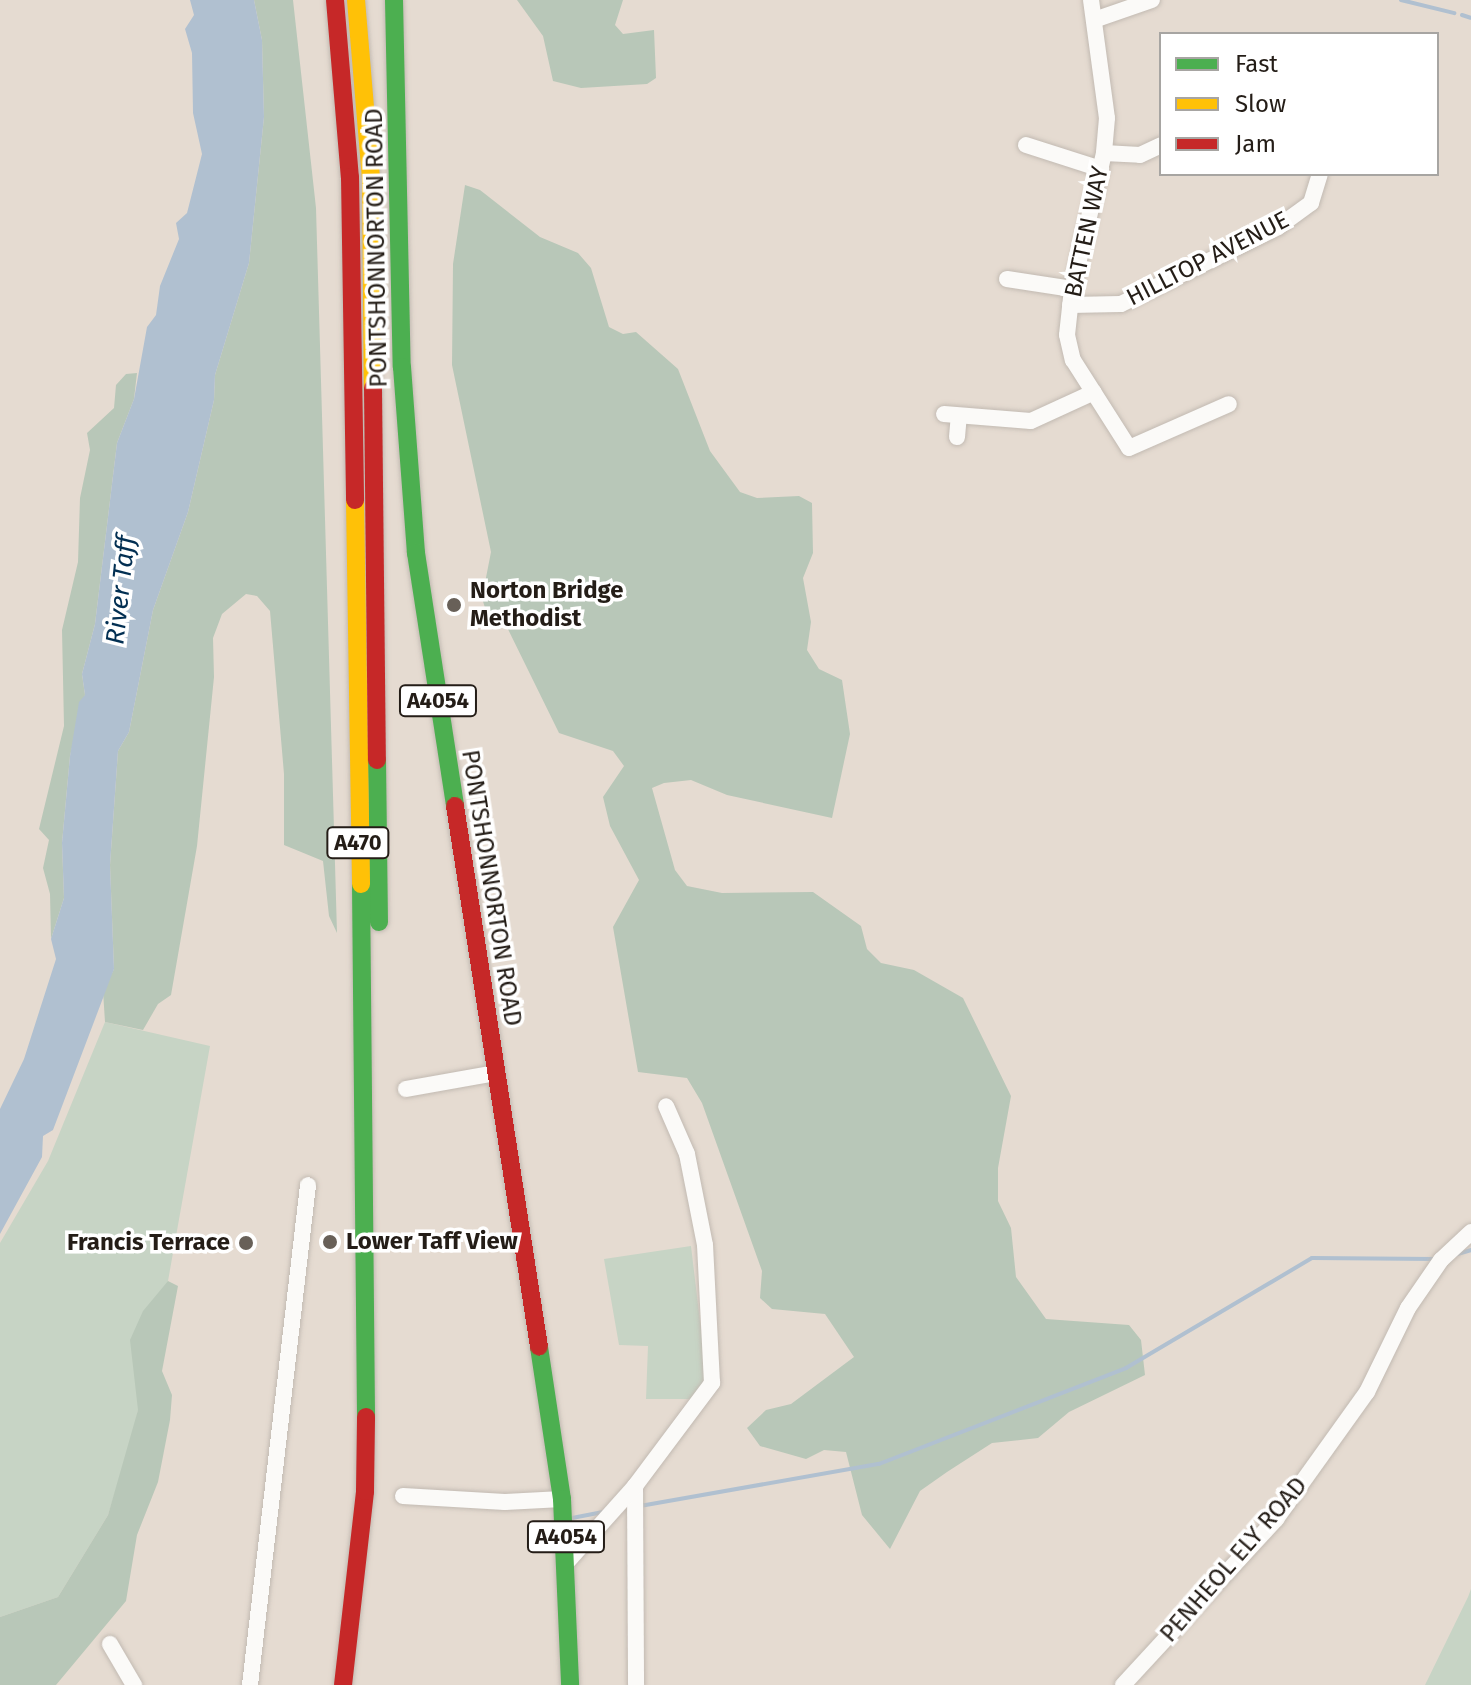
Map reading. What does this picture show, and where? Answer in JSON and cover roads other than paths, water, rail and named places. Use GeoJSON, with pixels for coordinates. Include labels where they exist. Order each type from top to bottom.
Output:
{"type":"FeatureCollection","features":[{"type":"Feature","properties":{"kind":"main road","name":"A470"},"geometry":{"type":"LineString","coordinates":[[335,0],[350,177],[368,1343],[365,1491],[343,1685]]}},
{"type":"Feature","properties":{"kind":"main road","name":"A470"},"geometry":{"type":"LineString","coordinates":[[356,0],[371,178],[377,428],[385,1302]]}},
{"type":"Feature","properties":{"kind":"main road","name":"PONTSHONNORTON ROAD"},"geometry":{"type":"LineString","coordinates":[[395,4],[402,367],[416,553],[562,1499]]}},
{"type":"Feature","properties":{"kind":"main road"},"geometry":{"type":"LineString","coordinates":[[362,1685],[384,1489],[386,1364]]}},
{"type":"Feature","properties":{"kind":"main road","name":"A4054"},"geometry":{"type":"LineString","coordinates":[[562,1499],[568,1561],[570,1685]]}},
{"type":"Feature","properties":{"kind":"street","name":"BATTEN WAY"},"geometry":{"type":"LineString","coordinates":[[1091,0],[1097,19],[1107,118],[1102,161],[1071,297],[1069,347],[1129,448],[1229,404]]}},
{"type":"Feature","properties":{"kind":"street"},"geometry":{"type":"LineString","coordinates":[[1097,19],[1152,0]]}},
{"type":"Feature","properties":{"kind":"street"},"geometry":{"type":"LineString","coordinates":[[1026,145],[1102,161],[1140,155],[1159,146]]}},
{"type":"Feature","properties":{"kind":"street","name":"HILLTOP AVENUE"},"geometry":{"type":"LineString","coordinates":[[1007,279],[1071,297],[1121,304],[1278,227],[1311,203],[1319,176]]}},
{"type":"Feature","properties":{"kind":"street"},"geometry":{"type":"LineString","coordinates":[[957,437],[951,415],[1031,421],[1094,392]]}},
{"type":"Feature","properties":{"kind":"street"},"geometry":{"type":"LineString","coordinates":[[406,1089],[496,1073]]}},
{"type":"Feature","properties":{"kind":"street"},"geometry":{"type":"LineString","coordinates":[[568,1561],[635,1486],[712,1383],[705,1245],[687,1154],[666,1106]]}},
{"type":"Feature","properties":{"kind":"street"},"geometry":{"type":"LineString","coordinates":[[250,1685],[308,1185]]}},
{"type":"Feature","properties":{"kind":"street","name":"PENHEOL ELY ROAD"},"geometry":{"type":"LineString","coordinates":[[1123,1685],[1276,1519],[1367,1392],[1408,1308],[1441,1260],[1471,1232]]}},
{"type":"Feature","properties":{"kind":"street"},"geometry":{"type":"LineString","coordinates":[[635,1486],[636,1685]]}},
{"type":"Feature","properties":{"kind":"street"},"geometry":{"type":"LineString","coordinates":[[403,1496],[505,1502],[562,1499]]}},
{"type":"Feature","properties":{"kind":"street"},"geometry":{"type":"LineString","coordinates":[[110,1644],[134,1685]]}},
{"type":"Feature","properties":{"kind":"water","name":"River Taff"},"geometry":{"type":"Polygon","coordinates":[[[190,0],[254,0],[262,40],[264,117],[249,263],[215,375],[214,400],[188,512],[153,610],[129,732],[118,751],[110,865],[114,969],[53,1130],[43,1136],[42,1157],[0,1234],[0,1109],[24,1059],[56,959],[51,939],[64,898],[62,843],[70,756],[79,702],[85,695],[82,674],[95,624],[117,443],[134,399],[147,327],[156,315],[160,286],[179,239],[176,223],[187,213],[202,154],[193,113],[192,53],[185,29],[194,15],[190,0]]]}},
{"type":"Feature","properties":{"kind":"waterway"},"geometry":{"type":"LineString","coordinates":[[1401,0],[1454,13]]}},
{"type":"Feature","properties":{"kind":"waterway"},"geometry":{"type":"LineString","coordinates":[[1462,15],[1471,18]]}},
{"type":"Feature","properties":{"kind":"waterway"},"geometry":{"type":"LineString","coordinates":[[1454,1255],[1471,1250]]}},
{"type":"Feature","properties":{"kind":"waterway"},"geometry":{"type":"LineString","coordinates":[[640,1506],[879,1464],[1126,1368],[1312,1258],[1435,1259]]}},
{"type":"Feature","properties":{"kind":"waterway"},"geometry":{"type":"LineString","coordinates":[[572,1518],[604,1512]]}},
{"type":"Feature","properties":{"kind":"place","name":"Norton Bridge Methodist"},"geometry":{"type":"Point","coordinates":[454,605]}},
{"type":"Feature","properties":{"kind":"place","name":"Lower Taff View"},"geometry":{"type":"Point","coordinates":[330,1242]}},
{"type":"Feature","properties":{"kind":"place","name":"Francis Terrace"},"geometry":{"type":"Point","coordinates":[246,1243]}}]}
